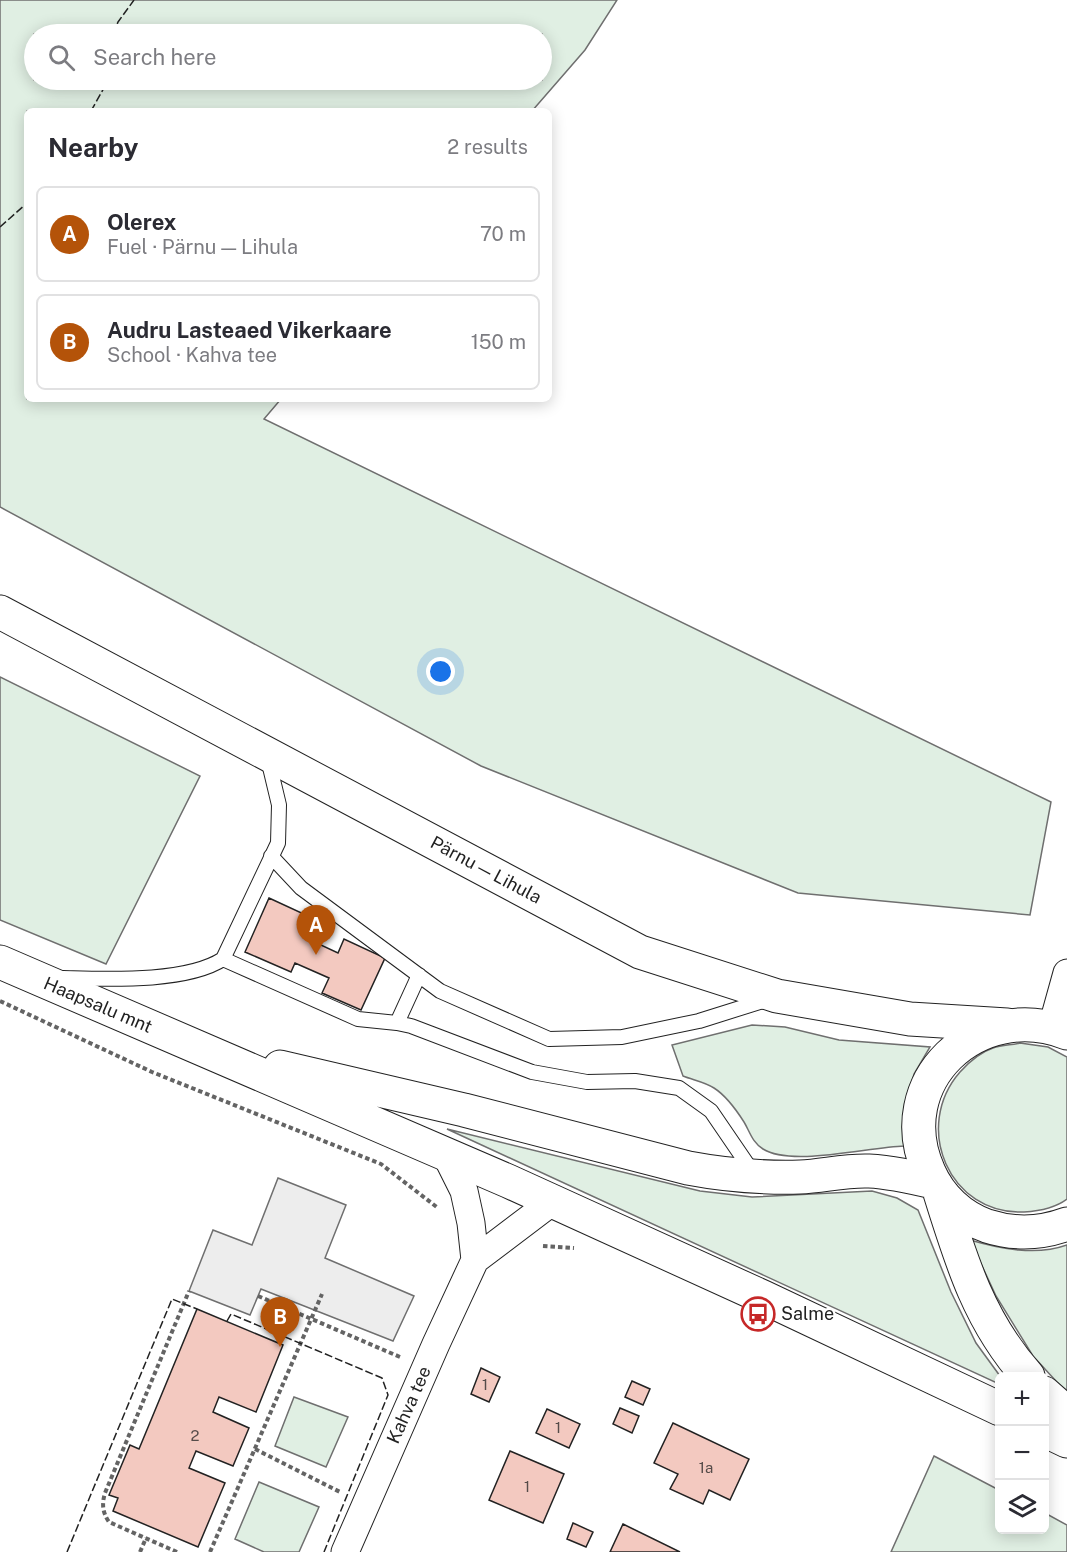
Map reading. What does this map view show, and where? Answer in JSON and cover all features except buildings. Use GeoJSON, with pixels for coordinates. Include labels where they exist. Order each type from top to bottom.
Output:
{"type":"FeatureCollection","features":[{"type":"Feature","properties":{"kind":"main road","name":"Pärnu — Lihula"},"geometry":{"type":"LineString","coordinates":[[0,612],[640,952],[777,996],[910,1019],[1007,1025]]}},
{"type":"Feature","properties":{"kind":"main road","name":"Haapsalu mnt"},"geometry":{"type":"LineString","coordinates":[[0,962],[197,1047]]}},
{"type":"Feature","properties":{"kind":"main road"},"geometry":{"type":"LineString","coordinates":[[1024,1372],[1009,1355],[993,1330],[962,1263],[936,1187],[923,1160],[919,1138],[919,1116],[931,1078],[957,1047],[975,1035],[1007,1025],[1030,1024],[1059,1030]]}},
{"type":"Feature","properties":{"kind":"main road"},"geometry":{"type":"LineString","coordinates":[[197,1047],[553,1202],[763,1297],[995,1407]]}},
{"type":"Feature","properties":{"kind":"main road"},"geometry":{"type":"LineString","coordinates":[[197,1047],[453,1107],[688,1168],[756,1177],[801,1177],[868,1171],[894,1173],[936,1187],[966,1216],[978,1223],[1000,1230],[1018,1233],[1036,1232],[1067,1224]]}},
{"type":"Feature","properties":{"kind":"main road"},"geometry":{"type":"LineString","coordinates":[[1049,1397],[1067,1413]]}},
{"type":"Feature","properties":{"kind":"main road"},"geometry":{"type":"LineString","coordinates":[[1049,1432],[1067,1441]]}},
{"type":"Feature","properties":{"kind":"street"},"geometry":{"type":"LineString","coordinates":[[1059,1030],[1067,973]]}},
{"type":"Feature","properties":{"kind":"street"},"geometry":{"type":"LineString","coordinates":[[446,1155],[464,1191],[471,1223],[475,1260]]}},
{"type":"Feature","properties":{"kind":"street","name":"Kahva tee"},"geometry":{"type":"LineString","coordinates":[[345,1552],[475,1260],[553,1202]]}},
{"type":"Feature","properties":{"kind":"lane"},"geometry":{"type":"LineString","coordinates":[[34,977],[123,980],[176,974],[214,965],[223,959],[278,843],[279,805],[267,753]]}},
{"type":"Feature","properties":{"kind":"lane"},"geometry":{"type":"LineString","coordinates":[[271,856],[301,888],[440,991],[549,1039],[622,1037],[699,1022],[777,996]]}},
{"type":"Feature","properties":{"kind":"lane"},"geometry":{"type":"LineString","coordinates":[[223,959],[358,1019],[411,1026],[532,1072],[587,1082],[635,1081],[679,1088],[711,1111],[756,1177]]}},
{"type":"Feature","properties":{"kind":"lane"},"geometry":{"type":"LineString","coordinates":[[397,1023],[419,975]]}},
{"type":"Feature","properties":{"kind":"path"},"geometry":{"type":"LineString","coordinates":[[177,1552],[108,1521],[102,1503],[189,1292]]}},
{"type":"Feature","properties":{"kind":"path"},"geometry":{"type":"LineString","coordinates":[[210,1552],[322,1294]]}},
{"type":"Feature","properties":{"kind":"path"},"geometry":{"type":"LineString","coordinates":[[258,1296],[425,1368]]}},
{"type":"Feature","properties":{"kind":"path"},"geometry":{"type":"LineString","coordinates":[[255,1449],[365,1505]]}},
{"type":"Feature","properties":{"kind":"path"},"geometry":{"type":"LineString","coordinates":[[140,1552],[146,1538]]}},
{"type":"Feature","properties":{"kind":"green space"},"geometry":{"type":"Polygon","coordinates":[[[0,0],[617,0],[585,50],[552,88],[552,24],[24,24],[24,90],[550,90],[535,108],[24,108],[24,402],[278,402],[264,419],[1051,802],[1030,915],[798,893],[481,766],[0,507],[0,0]]]}},
{"type":"Feature","properties":{"kind":"green space"},"geometry":{"type":"Polygon","coordinates":[[[0,677],[200,776],[106,964],[0,920],[0,677]]]}},
{"type":"Feature","properties":{"kind":"green space"},"geometry":{"type":"Polygon","coordinates":[[[752,1025],[785,1027],[839,1040],[930,1047],[914,1074],[906,1105],[904,1146],[831,1155],[792,1156],[776,1154],[759,1146],[738,1113],[718,1091],[683,1076],[672,1045],[752,1025]]]}},
{"type":"Feature","properties":{"kind":"green space"},"geometry":{"type":"Polygon","coordinates":[[[1020,1043],[1048,1047],[1067,1057],[1067,1199],[1057,1205],[1024,1212],[998,1209],[976,1199],[958,1184],[946,1164],[939,1141],[939,1118],[946,1094],[960,1072],[975,1058],[989,1050],[1020,1043]]]}},
{"type":"Feature","properties":{"kind":"green space"},"geometry":{"type":"Polygon","coordinates":[[[447,1129],[700,1191],[752,1197],[872,1191],[897,1198],[918,1210],[951,1292],[976,1343],[997,1372],[995,1372],[995,1382],[447,1129]]]}},
{"type":"Feature","properties":{"kind":"green space"},"geometry":{"type":"Polygon","coordinates":[[[970,1240],[1031,1251],[1067,1245],[1067,1393],[1033,1356],[996,1296],[970,1240]]]}},
{"type":"Feature","properties":{"kind":"green space"},"geometry":{"type":"Polygon","coordinates":[[[294,1397],[348,1417],[326,1467],[275,1446],[294,1397]]]}},
{"type":"Feature","properties":{"kind":"green space"},"geometry":{"type":"Polygon","coordinates":[[[934,1456],[995,1488],[995,1534],[1049,1534],[1049,1515],[1067,1525],[1067,1552],[891,1552],[934,1456]]]}},
{"type":"Feature","properties":{"kind":"green space"},"geometry":{"type":"Polygon","coordinates":[[[259,1482],[319,1507],[299,1552],[264,1552],[235,1539],[259,1482]]]}},
{"type":"Feature","properties":{"kind":"shaded area"},"geometry":{"type":"Polygon","coordinates":[[[278,1178],[346,1205],[325,1258],[414,1296],[393,1341],[261,1289],[250,1315],[189,1291],[213,1230],[252,1245],[278,1178]]]}},
{"type":"Feature","properties":{"kind":"fence"},"geometry":{"type":"LineString","coordinates":[[117,24],[134,0]]}},
{"type":"Feature","properties":{"kind":"fence"},"geometry":{"type":"LineString","coordinates":[[93,108],[103,90]]}},
{"type":"Feature","properties":{"kind":"fence"},"geometry":{"type":"LineString","coordinates":[[0,227],[24,206]]}},
{"type":"Feature","properties":{"kind":"fence"},"geometry":{"type":"LineString","coordinates":[[67,1552],[172,1299],[197,1309]]}},
{"type":"Feature","properties":{"kind":"fence"},"geometry":{"type":"LineString","coordinates":[[227,1321],[231,1314],[382,1378],[388,1395],[324,1552]]}},
{"type":"Feature","properties":{"kind":"place","name":"Olerex"},"geometry":{"type":"Point","coordinates":[316,955]}},
{"type":"Feature","properties":{"kind":"place","name":"Salme"},"geometry":{"type":"Point","coordinates":[758,1314]}},
{"type":"Feature","properties":{"kind":"place","name":"Audru Lasteaed Vikerkaare"},"geometry":{"type":"Point","coordinates":[280,1347]}}]}
